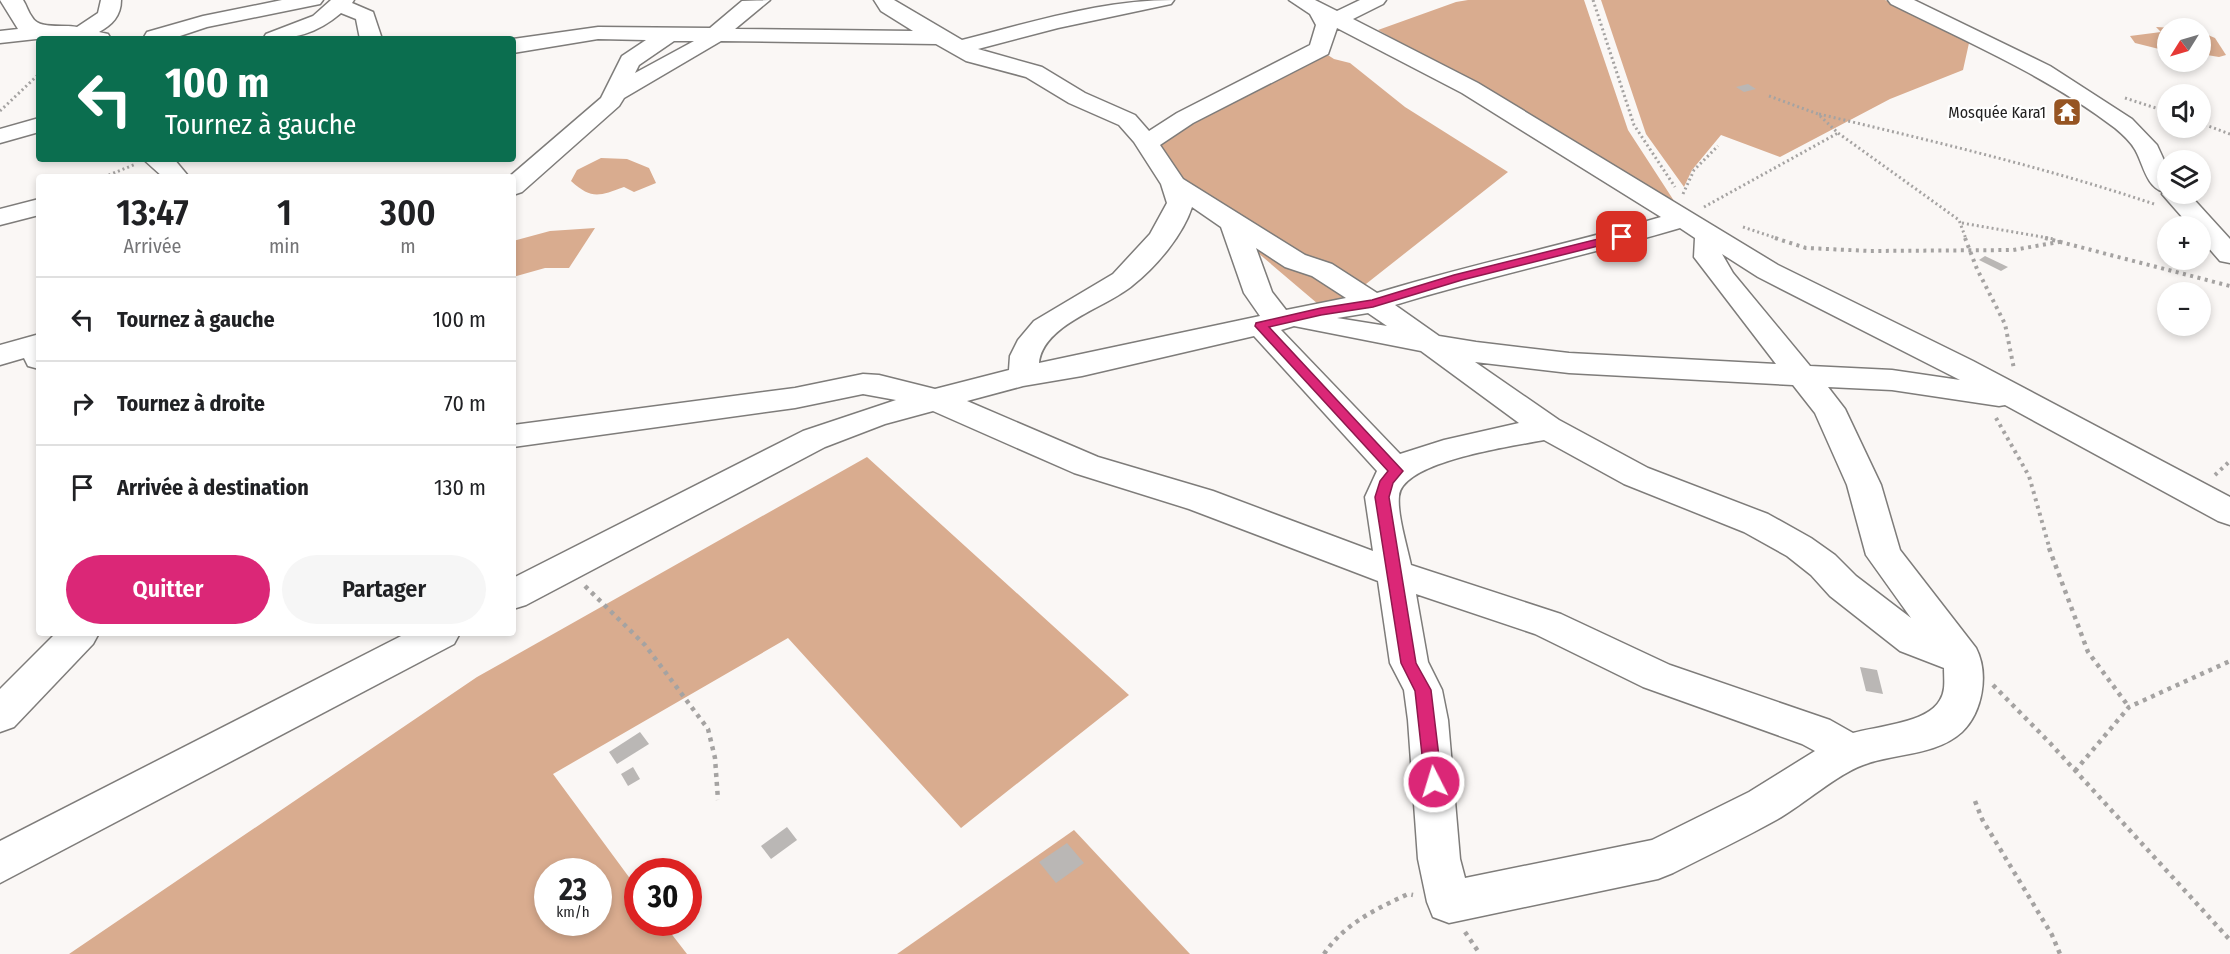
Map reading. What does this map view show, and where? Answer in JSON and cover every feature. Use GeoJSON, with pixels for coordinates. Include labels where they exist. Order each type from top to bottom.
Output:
{"type":"FeatureCollection","features":[{"type":"Feature","properties":{"kind":"street"},"geometry":{"type":"LineString","coordinates":[[0,3],[9,0],[15,3],[18,15],[26,27],[40,32]]}},
{"type":"Feature","properties":{"kind":"street"},"geometry":{"type":"LineString","coordinates":[[0,37],[63,30],[91,36],[109,16],[111,0]]}},
{"type":"Feature","properties":{"kind":"street"},"geometry":{"type":"LineString","coordinates":[[158,36],[203,22],[313,0]]}},
{"type":"Feature","properties":{"kind":"street"},"geometry":{"type":"LineString","coordinates":[[516,184],[617,93],[720,33],[749,5],[760,0]]}},
{"type":"Feature","properties":{"kind":"street"},"geometry":{"type":"LineString","coordinates":[[884,0],[888,7],[949,43],[991,62],[1020,68],[1048,78],[1077,98],[1127,120],[1174,184],[1180,203],[1177,212],[1142,261],[1122,281],[1050,321],[1028,351],[1023,362],[1023,376]]}},
{"type":"Feature","properties":{"kind":"street"},"geometry":{"type":"LineString","coordinates":[[516,45],[598,33],[720,33],[949,43],[1164,0]]}},
{"type":"Feature","properties":{"kind":"street"},"geometry":{"type":"LineString","coordinates":[[1318,10],[1376,0]]}},
{"type":"Feature","properties":{"kind":"street"},"geometry":{"type":"LineString","coordinates":[[1898,0],[2042,71],[2124,124],[2145,145],[2157,172]]}},
{"type":"Feature","properties":{"kind":"street"},"geometry":{"type":"LineString","coordinates":[[281,36],[320,20],[342,3],[366,16],[370,36]]}},
{"type":"Feature","properties":{"kind":"street"},"geometry":{"type":"LineString","coordinates":[[1145,144],[1185,118],[1320,49],[1327,26],[1318,10]]}},
{"type":"Feature","properties":{"kind":"street"},"geometry":{"type":"LineString","coordinates":[[1318,10],[1470,88],[1692,215],[1768,271],[2021,399],[2230,512]]}},
{"type":"Feature","properties":{"kind":"street"},"geometry":{"type":"LineString","coordinates":[[617,93],[630,61],[669,34]]}},
{"type":"Feature","properties":{"kind":"street"},"geometry":{"type":"LineString","coordinates":[[0,136],[36,126]]}},
{"type":"Feature","properties":{"kind":"street"},"geometry":{"type":"LineString","coordinates":[[152,162],[165,164],[173,174]]}},
{"type":"Feature","properties":{"kind":"street"},"geometry":{"type":"LineString","coordinates":[[1174,184],[1295,261],[1322,270],[1373,303],[1434,344],[1548,428],[1636,477],[1746,519],[1799,547],[1823,565],[1843,586],[1913,640],[1963,659]]}},
{"type":"Feature","properties":{"kind":"street"},"geometry":{"type":"LineString","coordinates":[[2173,204],[2230,255]]}},
{"type":"Feature","properties":{"kind":"street"},"geometry":{"type":"LineString","coordinates":[[0,217],[36,208]]}},
{"type":"Feature","properties":{"kind":"street"},"geometry":{"type":"LineString","coordinates":[[516,593],[814,439],[875,416],[1023,376],[1082,366],[1373,303],[1458,277],[1581,249],[1692,215]]}},
{"type":"Feature","properties":{"kind":"street"},"geometry":{"type":"LineString","coordinates":[[1548,428],[1488,440],[1411,462],[1396,471],[1387,481],[1382,497],[1409,663],[1423,690],[1428,720],[1439,859],[1449,902],[1658,859],[1764,806],[1850,751],[1925,733],[1949,722],[1960,709],[1965,677],[1963,659],[1884,555],[1864,485],[1829,409],[1804,375],[1723,279],[1708,257],[1692,215]]}},
{"type":"Feature","properties":{"kind":"street"},"geometry":{"type":"LineString","coordinates":[[1233,223],[1258,293],[1277,322],[1396,471]]}},
{"type":"Feature","properties":{"kind":"street"},"geometry":{"type":"LineString","coordinates":[[1277,322],[1569,363],[1892,380],[2021,399]]}},
{"type":"Feature","properties":{"kind":"street"},"geometry":{"type":"LineString","coordinates":[[0,355],[36,347]]}},
{"type":"Feature","properties":{"kind":"street"},"geometry":{"type":"LineString","coordinates":[[516,436],[795,398],[863,384],[879,385],[936,400],[1086,465],[1202,500],[1394,573],[1548,624],[1657,676],[1816,732],[1850,751]]}},
{"type":"Feature","properties":{"kind":"street"},"geometry":{"type":"LineString","coordinates":[[0,715],[77,636]]}},
{"type":"Feature","properties":{"kind":"street"},"geometry":{"type":"LineString","coordinates":[[0,863],[435,636]]}},
{"type":"Feature","properties":{"kind":"path"},"geometry":{"type":"LineString","coordinates":[[1593,0],[1634,125],[1692,215]]}},
{"type":"Feature","properties":{"kind":"path"},"geometry":{"type":"LineString","coordinates":[[0,111],[19,96],[27,83],[36,76]]}},
{"type":"Feature","properties":{"kind":"path"},"geometry":{"type":"LineString","coordinates":[[1769,96],[1818,114],[2157,197]]}},
{"type":"Feature","properties":{"kind":"path"},"geometry":{"type":"LineString","coordinates":[[1818,114],[1838,134],[1962,223],[2065,241],[2230,285]]}},
{"type":"Feature","properties":{"kind":"path"},"geometry":{"type":"LineString","coordinates":[[2211,127],[2230,134]]}},
{"type":"Feature","properties":{"kind":"path"},"geometry":{"type":"LineString","coordinates":[[1692,215],[1838,134]]}},
{"type":"Feature","properties":{"kind":"path"},"geometry":{"type":"LineString","coordinates":[[1692,215],[1694,170],[1718,146]]}},
{"type":"Feature","properties":{"kind":"path"},"geometry":{"type":"LineString","coordinates":[[112,174],[143,162]]}},
{"type":"Feature","properties":{"kind":"path"},"geometry":{"type":"LineString","coordinates":[[1962,223],[1977,269],[2005,324],[2021,399]]}},
{"type":"Feature","properties":{"kind":"path"},"geometry":{"type":"LineString","coordinates":[[1739,226],[1806,248],[1870,251],[2013,250],[2065,241]]}},
{"type":"Feature","properties":{"kind":"path"},"geometry":{"type":"LineString","coordinates":[[1983,394],[2029,476],[2055,568],[2088,652],[2129,707]]}},
{"type":"Feature","properties":{"kind":"path"},"geometry":{"type":"LineString","coordinates":[[565,567],[645,645],[708,729],[715,758],[718,800]]}},
{"type":"Feature","properties":{"kind":"path"},"geometry":{"type":"LineString","coordinates":[[1963,659],[1996,687],[2230,940]]}},
{"type":"Feature","properties":{"kind":"path"},"geometry":{"type":"LineString","coordinates":[[2075,771],[2129,707],[2230,661]]}},
{"type":"Feature","properties":{"kind":"path"},"geometry":{"type":"LineString","coordinates":[[1975,801],[1982,819],[2052,935],[2060,954]]}},
{"type":"Feature","properties":{"kind":"path"},"geometry":{"type":"LineString","coordinates":[[1324,954],[1328,946],[1366,914],[1408,894],[1449,902]]}},
{"type":"Feature","properties":{"kind":"shaded area"},"geometry":{"type":"Polygon","coordinates":[[[1468,0],[1584,0],[1628,130],[1678,207],[1486,91],[1378,30],[1456,2],[1468,0]]]}},
{"type":"Feature","properties":{"kind":"shaded area"},"geometry":{"type":"Polygon","coordinates":[[[1601,0],[1885,0],[1956,29],[1969,43],[1963,70],[1890,99],[1780,157],[1721,135],[1692,170],[1684,187],[1646,134],[1601,0]]]}},
{"type":"Feature","properties":{"kind":"shaded area"},"geometry":{"type":"Polygon","coordinates":[[[2157,33],[2157,48],[2135,43],[2130,36],[2157,33]]]}},
{"type":"Feature","properties":{"kind":"shaded area"},"geometry":{"type":"Polygon","coordinates":[[[2211,36],[2215,38],[2226,55],[2211,56],[2211,36]]]}},
{"type":"Feature","properties":{"kind":"shaded area"},"geometry":{"type":"Polygon","coordinates":[[[1317,48],[1334,59],[1350,63],[1405,107],[1508,172],[1352,295],[1318,304],[1177,184],[1146,140],[1317,48]]]}},
{"type":"Feature","properties":{"kind":"shaded area"},"geometry":{"type":"Polygon","coordinates":[[[601,158],[627,159],[649,168],[656,183],[634,192],[624,187],[608,193],[590,194],[571,181],[577,170],[601,158]]]}},
{"type":"Feature","properties":{"kind":"shaded area"},"geometry":{"type":"Polygon","coordinates":[[[595,228],[569,268],[545,268],[516,276],[516,240],[550,231],[595,228]]]}},
{"type":"Feature","properties":{"kind":"shaded area"},"geometry":{"type":"Polygon","coordinates":[[[867,457],[1129,695],[961,828],[788,638],[553,774],[624,870],[624,936],[673,936],[687,954],[69,954],[477,677],[867,457]]]}},
{"type":"Feature","properties":{"kind":"shaded area"},"geometry":{"type":"Polygon","coordinates":[[[1074,830],[1190,954],[897,954],[1074,830]]]}},
{"type":"Feature","properties":{"kind":"building"},"geometry":{"type":"Polygon","coordinates":[[[1748,84],[1756,89],[1744,92],[1736,87],[1748,84]]]}},
{"type":"Feature","properties":{"kind":"building"},"geometry":{"type":"Polygon","coordinates":[[[1985,256],[2008,267],[2001,271],[1979,260],[1985,256]]]}},
{"type":"Feature","properties":{"kind":"building"},"geometry":{"type":"Polygon","coordinates":[[[1860,667],[1877,670],[1883,694],[1866,691],[1860,667]]]}},
{"type":"Feature","properties":{"kind":"building"},"geometry":{"type":"Polygon","coordinates":[[[640,732],[649,744],[617,764],[609,752],[640,732]]]}},
{"type":"Feature","properties":{"kind":"building"},"geometry":{"type":"Polygon","coordinates":[[[633,767],[640,779],[628,786],[621,774],[633,767]]]}},
{"type":"Feature","properties":{"kind":"building"},"geometry":{"type":"Polygon","coordinates":[[[787,827],[797,840],[771,859],[761,846],[787,827]]]}},
{"type":"Feature","properties":{"kind":"building"},"geometry":{"type":"Polygon","coordinates":[[[1067,843],[1084,863],[1056,883],[1039,862],[1067,843]]]}},
{"type":"Feature","properties":{"kind":"place","name":"Mosquée Kara1"},"geometry":{"type":"Point","coordinates":[2067,112]}},
{"type":"Feature","properties":{"kind":"route"},"geometry":{"type":"LineString","coordinates":[[1434,782],[1423,690],[1409,663],[1382,497],[1387,481],[1396,471],[1261,326],[1321,311],[1373,303],[1458,277],[1581,249],[1622,237]]}}]}
